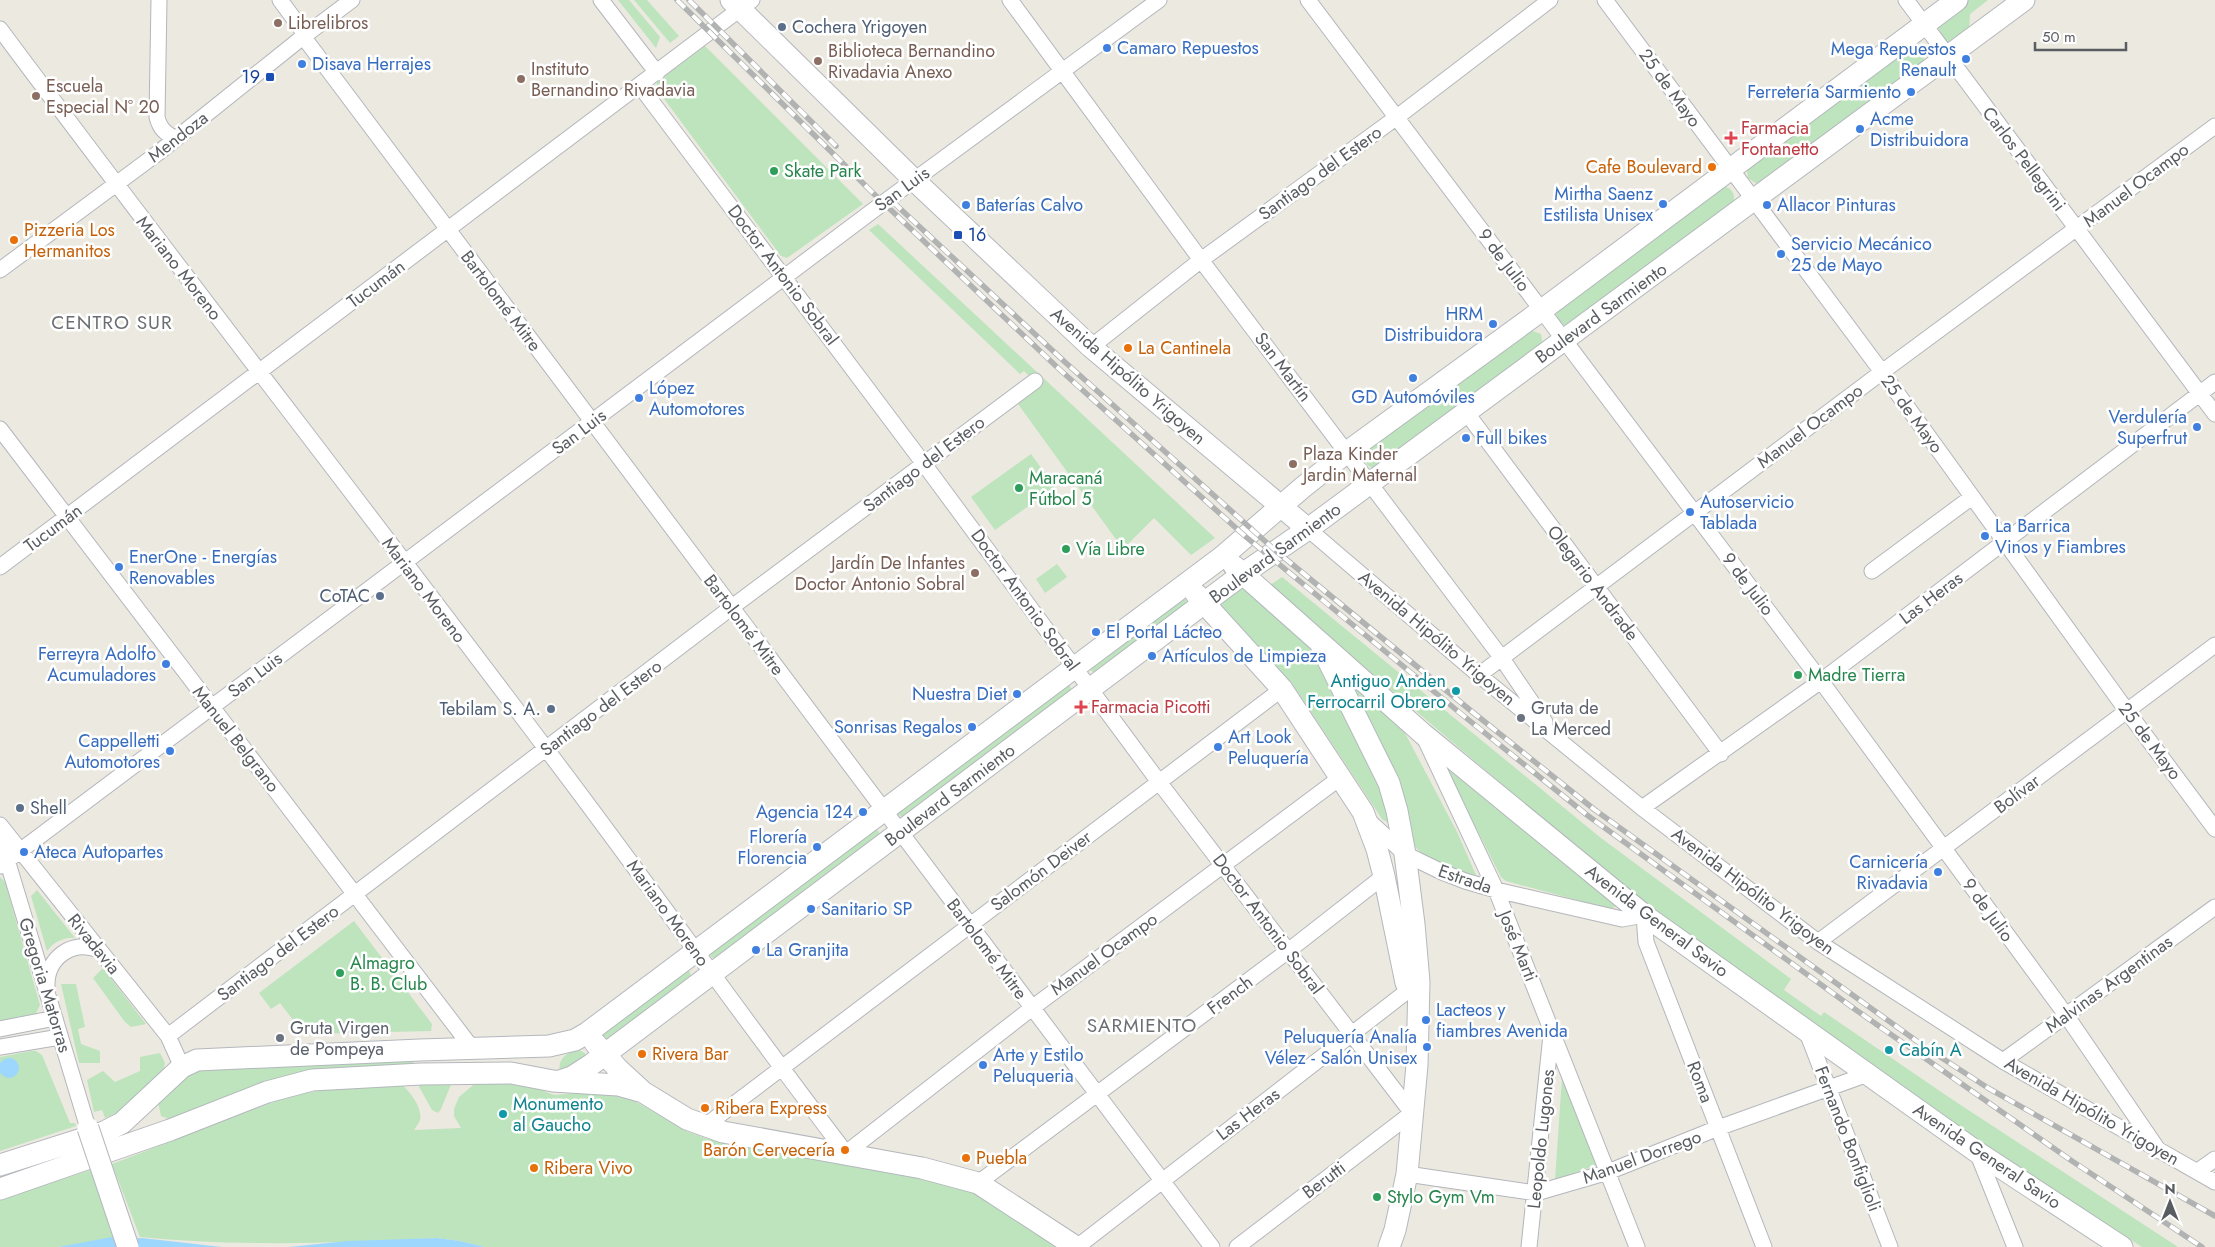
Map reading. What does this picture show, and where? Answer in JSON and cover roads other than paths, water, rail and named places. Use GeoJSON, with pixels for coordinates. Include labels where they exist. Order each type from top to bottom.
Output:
{"type":"FeatureCollection","features":[{"type":"Feature","properties":{"kind":"main road","name":"Boulevard Sarmiento"},"geometry":{"type":"LineString","coordinates":[[562,1044],[587,1032],[696,951],[1222,557],[1347,452],[1542,310],[1957,0]]}},
{"type":"Feature","properties":{"kind":"main road","name":"Boulevard Sarmiento"},"geometry":{"type":"LineString","coordinates":[[554,1080],[582,1071],[901,833],[1244,573],[1308,529],[2024,0]]}},
{"type":"Feature","properties":{"kind":"main road","name":"Avenida Hipólito Yrigoyen"},"geometry":{"type":"LineString","coordinates":[[741,3],[914,180],[1090,347],[1308,529]]}},
{"type":"Feature","properties":{"kind":"main road","name":"Avenida General Savio"},"geometry":{"type":"LineString","coordinates":[[1222,557],[1244,573],[1422,734],[1644,915],[1977,1152],[2122,1247]]}},
{"type":"Feature","properties":{"kind":"main road"},"geometry":{"type":"LineString","coordinates":[[1187,583],[1282,689],[1363,812],[1377,849],[1413,986]]}},
{"type":"Feature","properties":{"kind":"main road"},"geometry":{"type":"LineString","coordinates":[[1316,637],[1389,783],[1397,811],[1405,854],[1414,924],[1413,986],[1417,1065],[1407,1174],[1395,1230],[1389,1247]]}},
{"type":"Feature","properties":{"kind":"main road"},"geometry":{"type":"LineString","coordinates":[[587,1032],[604,1054],[643,1092],[688,1119],[723,1132],[922,1168],[978,1183],[1076,1247]]}},
{"type":"Feature","properties":{"kind":"main road"},"geometry":{"type":"LineString","coordinates":[[0,1165],[112,1129],[131,1117],[182,1067],[196,1060],[562,1044]]}},
{"type":"Feature","properties":{"kind":"main road"},"geometry":{"type":"LineString","coordinates":[[554,1080],[547,1071],[551,1056],[562,1044]]}},
{"type":"Feature","properties":{"kind":"main road"},"geometry":{"type":"LineString","coordinates":[[420,1050],[421,1074]]}},
{"type":"Feature","properties":{"kind":"main road"},"geometry":{"type":"LineString","coordinates":[[0,1189],[170,1130],[267,1092],[299,1082],[421,1074],[512,1072],[554,1080],[618,1084],[643,1092]]}},
{"type":"Feature","properties":{"kind":"main road"},"geometry":{"type":"LineString","coordinates":[[153,1095],[150,1106],[151,1116],[158,1124],[170,1130]]}},
{"type":"Feature","properties":{"kind":"main road"},"geometry":{"type":"LineString","coordinates":[[88,1128],[128,1247]]}},
{"type":"Feature","properties":{"kind":"street"},"geometry":{"type":"LineString","coordinates":[[159,0],[158,117],[159,125],[164,132],[176,139]]}},
{"type":"Feature","properties":{"kind":"street","name":"Bartolomé Mitre"},"geometry":{"type":"LineString","coordinates":[[280,0],[304,36],[448,230],[1212,1247]]}},
{"type":"Feature","properties":{"kind":"street","name":"Mendoza"},"geometry":{"type":"LineString","coordinates":[[0,270],[176,139],[352,0]]}},
{"type":"Feature","properties":{"kind":"street"},"geometry":{"type":"LineString","coordinates":[[601,0],[657,72]]}},
{"type":"Feature","properties":{"kind":"street","name":"San Martín"},"geometry":{"type":"LineString","coordinates":[[1010,0],[1201,260],[1501,657],[1554,735]]}},
{"type":"Feature","properties":{"kind":"street","name":"San Luis"},"geometry":{"type":"LineString","coordinates":[[4,863],[784,277],[1158,0]]}},
{"type":"Feature","properties":{"kind":"street","name":"9 de Julio"},"geometry":{"type":"LineString","coordinates":[[1308,0],[1821,681],[2066,1015],[2160,1151]]}},
{"type":"Feature","properties":{"kind":"street","name":"Santiago del Estero"},"geometry":{"type":"LineString","coordinates":[[1090,347],[1201,260],[1397,117],[1550,0]]}},
{"type":"Feature","properties":{"kind":"street","name":"25 de Mayo"},"geometry":{"type":"LineString","coordinates":[[1605,0],[1882,372],[2127,711],[2215,829]]}},
{"type":"Feature","properties":{"kind":"street","name":"Carlos Pellegrini"},"geometry":{"type":"LineString","coordinates":[[1906,0],[2215,414]]}},
{"type":"Feature","properties":{"kind":"street","name":"Tucumán"},"geometry":{"type":"LineString","coordinates":[[0,567],[640,86],[741,3]]}},
{"type":"Feature","properties":{"kind":"street","name":"Mariano Moreno"},"geometry":{"type":"LineString","coordinates":[[0,29],[116,185],[547,749],[781,1068],[846,1153]]}},
{"type":"Feature","properties":{"kind":"street","name":"Doctor Antonio Sobral"},"geometry":{"type":"LineString","coordinates":[[640,86],[924,464],[1159,782],[1412,1113]]}},
{"type":"Feature","properties":{"kind":"street","name":"Manuel Ocampo"},"geometry":{"type":"LineString","coordinates":[[1479,675],[1882,372],[2215,126]]}},
{"type":"Feature","properties":{"kind":"street","name":"Santiago del Estero"},"geometry":{"type":"LineString","coordinates":[[168,1036],[732,608],[1035,381]]}},
{"type":"Feature","properties":{"kind":"street","name":"Las Heras"},"geometry":{"type":"LineString","coordinates":[[1642,808],[1721,754],[1821,681],[2215,382]]}},
{"type":"Feature","properties":{"kind":"street","name":"Olegario Andrade"},"geometry":{"type":"LineString","coordinates":[[1466,412],[1721,754]]}},
{"type":"Feature","properties":{"kind":"street","name":"Manuel Belgrano"},"geometry":{"type":"LineString","coordinates":[[0,428],[472,1048]]}},
{"type":"Feature","properties":{"kind":"street"},"geometry":{"type":"LineString","coordinates":[[1872,571],[1972,497]]}},
{"type":"Feature","properties":{"kind":"street","name":"Avenida Hipólito Yrigoyen"},"geometry":{"type":"LineString","coordinates":[[1308,529],[1479,675],[1642,808],[1818,942],[2003,1061],[2215,1182]]}},
{"type":"Feature","properties":{"kind":"street","name":"Bolívar"},"geometry":{"type":"LineString","coordinates":[[1818,942],[2215,645]]}},
{"type":"Feature","properties":{"kind":"street","name":"Salomón Deiver"},"geometry":{"type":"LineString","coordinates":[[705,1126],[1282,689]]}},
{"type":"Feature","properties":{"kind":"street","name":"José Marti"},"geometry":{"type":"LineString","coordinates":[[1422,734],[1496,890],[1637,1247]]}},
{"type":"Feature","properties":{"kind":"street","name":"Manuel Ocampo"},"geometry":{"type":"LineString","coordinates":[[846,1153],[1032,1008],[1341,777]]}},
{"type":"Feature","properties":{"kind":"street","name":"Estrada"},"geometry":{"type":"LineString","coordinates":[[1363,812],[1378,830],[1405,854],[1442,872],[1496,890],[1622,919],[1644,915]]}},
{"type":"Feature","properties":{"kind":"street","name":"Rivadavia"},"geometry":{"type":"LineString","coordinates":[[0,825],[168,1036],[182,1067]]}},
{"type":"Feature","properties":{"kind":"street","name":"Gregoria Matorras"},"geometry":{"type":"LineString","coordinates":[[0,843],[4,863],[47,991],[88,1128]]}},
{"type":"Feature","properties":{"kind":"street","name":"French"},"geometry":{"type":"LineString","coordinates":[[978,1183],[1288,951],[1384,876]]}},
{"type":"Feature","properties":{"kind":"street","name":"Malvinas Argentinas"},"geometry":{"type":"LineString","coordinates":[[2003,1061],[2215,907]]}},
{"type":"Feature","properties":{"kind":"street","name":"Roma"},"geometry":{"type":"LineString","coordinates":[[1644,915],[1646,942],[1764,1247]]}},
{"type":"Feature","properties":{"kind":"street"},"geometry":{"type":"LineString","coordinates":[[47,991],[46,976],[50,966],[66,950],[77,946],[89,946],[99,950]]}},
{"type":"Feature","properties":{"kind":"street","name":"Las Heras"},"geometry":{"type":"LineString","coordinates":[[1076,1247],[1161,1180],[1353,1035],[1413,986]]}},
{"type":"Feature","properties":{"kind":"street"},"geometry":{"type":"LineString","coordinates":[[0,1029],[55,1018]]}},
{"type":"Feature","properties":{"kind":"street","name":"Leopoldo Lugones"},"geometry":{"type":"LineString","coordinates":[[1530,1247],[1551,1030]]}},
{"type":"Feature","properties":{"kind":"street","name":"Fernando Bonfiglioli"},"geometry":{"type":"LineString","coordinates":[[1806,1030],[1890,1247]]}},
{"type":"Feature","properties":{"kind":"street"},"geometry":{"type":"LineString","coordinates":[[0,1047],[60,1037]]}},
{"type":"Feature","properties":{"kind":"street","name":"Manuel Dorrego"},"geometry":{"type":"LineString","coordinates":[[1407,1174],[1536,1192],[1608,1172],[1718,1128],[1868,1074]]}},
{"type":"Feature","properties":{"kind":"street","name":"Berutti"},"geometry":{"type":"LineString","coordinates":[[1237,1247],[1412,1113]]}},
{"type":"Feature","properties":{"kind":"street"},"geometry":{"type":"LineString","coordinates":[[1977,1152],[2015,1247]]}},
{"type":"Feature","properties":{"kind":"street"},"geometry":{"type":"LineString","coordinates":[[2198,1171],[2215,1159]]}},
{"type":"Feature","properties":{"kind":"water"},"geometry":{"type":"Polygon","coordinates":[[[9,1058],[16,1061],[19,1068],[16,1075],[9,1078],[2,1075],[-1,1068],[2,1061],[9,1058]]]}},
{"type":"Feature","properties":{"kind":"water"},"geometry":{"type":"Polygon","coordinates":[[[112,1237],[124,1239],[142,1238],[222,1247],[58,1247],[112,1237]]]}},
{"type":"Feature","properties":{"kind":"water"},"geometry":{"type":"Polygon","coordinates":[[[437,1238],[485,1247],[289,1247],[347,1241],[437,1238]]]}},
{"type":"Feature","properties":{"kind":"railway"},"geometry":{"type":"LineString","coordinates":[[677,0],[874,194],[1058,368],[1246,537],[1465,717],[1587,815],[1856,1010],[2072,1161],[2202,1247]]}},
{"type":"Feature","properties":{"kind":"railway"},"geometry":{"type":"LineString","coordinates":[[689,0],[836,146]]}},
{"type":"Feature","properties":{"kind":"railway"},"geometry":{"type":"LineString","coordinates":[[893,202],[1066,363],[1276,551],[1595,810],[1925,1047],[1988,1088],[2215,1216]]}},
{"type":"Feature","properties":{"kind":"place","name":"Librelibros"},"geometry":{"type":"Point","coordinates":[278,23]}},
{"type":"Feature","properties":{"kind":"place","name":"Cochera Yrigoyen"},"geometry":{"type":"Point","coordinates":[782,27]}},
{"type":"Feature","properties":{"kind":"place","name":"Camaro Repuestos"},"geometry":{"type":"Point","coordinates":[1107,48]}},
{"type":"Feature","properties":{"kind":"place","name":"Mega Repuestos Renault"},"geometry":{"type":"Point","coordinates":[1966,59]}},
{"type":"Feature","properties":{"kind":"place","name":"Biblioteca Bernandino Rivadavia Anexo"},"geometry":{"type":"Point","coordinates":[818,61]}},
{"type":"Feature","properties":{"kind":"place","name":"Disava Herrajes"},"geometry":{"type":"Point","coordinates":[302,64]}},
{"type":"Feature","properties":{"kind":"place","name":"19"},"geometry":{"type":"Point","coordinates":[270,77]}},
{"type":"Feature","properties":{"kind":"place","name":"Instituto Bernandino Rivadavia"},"geometry":{"type":"Point","coordinates":[521,79]}},
{"type":"Feature","properties":{"kind":"place","name":"Ferretería Sarmiento"},"geometry":{"type":"Point","coordinates":[1911,92]}},
{"type":"Feature","properties":{"kind":"place","name":"Escuela Especial Nº 20"},"geometry":{"type":"Point","coordinates":[36,96]}},
{"type":"Feature","properties":{"kind":"place","name":"Acme Distribuidora"},"geometry":{"type":"Point","coordinates":[1860,129]}},
{"type":"Feature","properties":{"kind":"place","name":"Farmacia Fontanetto"},"geometry":{"type":"Point","coordinates":[1731,138]}},
{"type":"Feature","properties":{"kind":"place","name":"Cafe Boulevard"},"geometry":{"type":"Point","coordinates":[1712,167]}},
{"type":"Feature","properties":{"kind":"place","name":"Skate Park"},"geometry":{"type":"Point","coordinates":[774,171]}},
{"type":"Feature","properties":{"kind":"place","name":"Mirtha Saenz Estilista Unisex"},"geometry":{"type":"Point","coordinates":[1663,204]}},
{"type":"Feature","properties":{"kind":"place","name":"Baterías Calvo"},"geometry":{"type":"Point","coordinates":[966,205]}},
{"type":"Feature","properties":{"kind":"place","name":"Allacor Pinturas"},"geometry":{"type":"Point","coordinates":[1767,205]}},
{"type":"Feature","properties":{"kind":"place","name":"16"},"geometry":{"type":"Point","coordinates":[958,235]}},
{"type":"Feature","properties":{"kind":"place","name":"Pizzeria Los Hermanitos"},"geometry":{"type":"Point","coordinates":[14,240]}},
{"type":"Feature","properties":{"kind":"place","name":"Servicio Mecánico 25 de Mayo"},"geometry":{"type":"Point","coordinates":[1781,254]}},
{"type":"Feature","properties":{"kind":"place","name":"HRM Distribuidora"},"geometry":{"type":"Point","coordinates":[1493,324]}},
{"type":"Feature","properties":{"kind":"place","name":"La Cantinela"},"geometry":{"type":"Point","coordinates":[1128,348]}},
{"type":"Feature","properties":{"kind":"place","name":"GD Automóviles"},"geometry":{"type":"Point","coordinates":[1413,378]}},
{"type":"Feature","properties":{"kind":"place","name":"López Automotores"},"geometry":{"type":"Point","coordinates":[639,398]}},
{"type":"Feature","properties":{"kind":"place","name":"Verdulería Superfrut"},"geometry":{"type":"Point","coordinates":[2197,427]}},
{"type":"Feature","properties":{"kind":"place","name":"Full bikes"},"geometry":{"type":"Point","coordinates":[1466,438]}},
{"type":"Feature","properties":{"kind":"place","name":"Plaza Kinder Jardin Maternal"},"geometry":{"type":"Point","coordinates":[1293,464]}},
{"type":"Feature","properties":{"kind":"place","name":"Maracaná Fútbol 5"},"geometry":{"type":"Point","coordinates":[1019,488]}},
{"type":"Feature","properties":{"kind":"place","name":"Autoservicio Tablada"},"geometry":{"type":"Point","coordinates":[1690,512]}},
{"type":"Feature","properties":{"kind":"place","name":"La Barrica Vinos y Fiambres"},"geometry":{"type":"Point","coordinates":[1985,536]}},
{"type":"Feature","properties":{"kind":"place","name":"Vía Libre"},"geometry":{"type":"Point","coordinates":[1066,549]}},
{"type":"Feature","properties":{"kind":"place","name":"EnerOne - Energías Renovables"},"geometry":{"type":"Point","coordinates":[119,567]}},
{"type":"Feature","properties":{"kind":"place","name":"Jardín De Infantes Doctor Antonio Sobral"},"geometry":{"type":"Point","coordinates":[975,573]}},
{"type":"Feature","properties":{"kind":"place","name":"CoTAC"},"geometry":{"type":"Point","coordinates":[380,596]}},
{"type":"Feature","properties":{"kind":"place","name":"El Portal Lácteo"},"geometry":{"type":"Point","coordinates":[1096,632]}},
{"type":"Feature","properties":{"kind":"place","name":"Artículos de Limpieza"},"geometry":{"type":"Point","coordinates":[1152,656]}},
{"type":"Feature","properties":{"kind":"place","name":"Ferreyra Adolfo Acumuladores"},"geometry":{"type":"Point","coordinates":[166,664]}},
{"type":"Feature","properties":{"kind":"place","name":"Madre Tierra"},"geometry":{"type":"Point","coordinates":[1798,675]}},
{"type":"Feature","properties":{"kind":"place","name":"Antiguo Anden Ferrocarril Obrero"},"geometry":{"type":"Point","coordinates":[1456,691]}},
{"type":"Feature","properties":{"kind":"place","name":"Nuestra Diet"},"geometry":{"type":"Point","coordinates":[1017,694]}},
{"type":"Feature","properties":{"kind":"place","name":"Farmacia Picotti"},"geometry":{"type":"Point","coordinates":[1081,707]}},
{"type":"Feature","properties":{"kind":"place","name":"Tebilam S. A."},"geometry":{"type":"Point","coordinates":[551,709]}},
{"type":"Feature","properties":{"kind":"place","name":"Gruta de La Merced"},"geometry":{"type":"Point","coordinates":[1521,718]}},
{"type":"Feature","properties":{"kind":"place","name":"Sonrisas Regalos"},"geometry":{"type":"Point","coordinates":[972,727]}},
{"type":"Feature","properties":{"kind":"place","name":"Art Look Peluquería"},"geometry":{"type":"Point","coordinates":[1218,747]}},
{"type":"Feature","properties":{"kind":"place","name":"Cappelletti Automotores"},"geometry":{"type":"Point","coordinates":[170,751]}},
{"type":"Feature","properties":{"kind":"place","name":"Shell"},"geometry":{"type":"Point","coordinates":[20,808]}},
{"type":"Feature","properties":{"kind":"place","name":"Agencia 124"},"geometry":{"type":"Point","coordinates":[863,812]}},
{"type":"Feature","properties":{"kind":"place","name":"Florería Florencia"},"geometry":{"type":"Point","coordinates":[817,847]}},
{"type":"Feature","properties":{"kind":"place","name":"Ateca Autopartes"},"geometry":{"type":"Point","coordinates":[24,852]}},
{"type":"Feature","properties":{"kind":"place","name":"Carnicería Rivadavia"},"geometry":{"type":"Point","coordinates":[1938,872]}},
{"type":"Feature","properties":{"kind":"place","name":"Sanitario SP"},"geometry":{"type":"Point","coordinates":[811,909]}},
{"type":"Feature","properties":{"kind":"place","name":"La Granjita"},"geometry":{"type":"Point","coordinates":[756,950]}},
{"type":"Feature","properties":{"kind":"place","name":"Almagro B. B. Club"},"geometry":{"type":"Point","coordinates":[340,973]}},
{"type":"Feature","properties":{"kind":"place","name":"Lacteos y fiambres Avenida"},"geometry":{"type":"Point","coordinates":[1426,1020]}},
{"type":"Feature","properties":{"kind":"place","name":"Gruta Virgen de Pompeya"},"geometry":{"type":"Point","coordinates":[280,1038]}},
{"type":"Feature","properties":{"kind":"place","name":"Peluquería Analía Vélez - Salón Unisex"},"geometry":{"type":"Point","coordinates":[1427,1047]}},
{"type":"Feature","properties":{"kind":"place","name":"Cabín A"},"geometry":{"type":"Point","coordinates":[1889,1050]}},
{"type":"Feature","properties":{"kind":"place","name":"Rivera Bar"},"geometry":{"type":"Point","coordinates":[642,1054]}},
{"type":"Feature","properties":{"kind":"place","name":"Arte y Estilo Peluqueria"},"geometry":{"type":"Point","coordinates":[983,1065]}},
{"type":"Feature","properties":{"kind":"place","name":"Ribera Express"},"geometry":{"type":"Point","coordinates":[705,1108]}},
{"type":"Feature","properties":{"kind":"place","name":"Monumento al Gaucho"},"geometry":{"type":"Point","coordinates":[503,1114]}},
{"type":"Feature","properties":{"kind":"place","name":"Barón Cervecería"},"geometry":{"type":"Point","coordinates":[845,1150]}},
{"type":"Feature","properties":{"kind":"place","name":"Puebla"},"geometry":{"type":"Point","coordinates":[966,1158]}},
{"type":"Feature","properties":{"kind":"place","name":"Ribera Vivo"},"geometry":{"type":"Point","coordinates":[534,1168]}},
{"type":"Feature","properties":{"kind":"place","name":"Stylo Gym Vm"},"geometry":{"type":"Point","coordinates":[1377,1197]}},
{"type":"Feature","properties":{"kind":"district","name":"CENTRO SUR"},"geometry":{"type":"Point","coordinates":[112,322]}},
{"type":"Feature","properties":{"kind":"district","name":"SARMIENTO"},"geometry":{"type":"Point","coordinates":[1142,1025]}}]}
